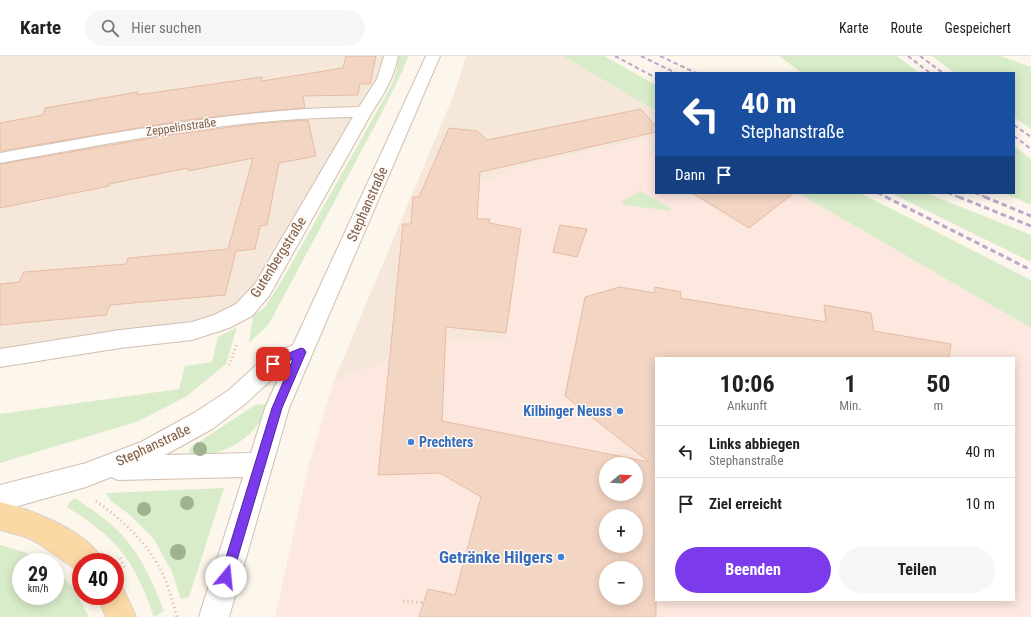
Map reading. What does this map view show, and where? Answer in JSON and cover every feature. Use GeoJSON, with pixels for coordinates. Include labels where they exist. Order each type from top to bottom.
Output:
{"type":"FeatureCollection","features":[{"type":"Feature","properties":{"kind":"main road"},"geometry":{"type":"LineString","coordinates":[[0,516],[12,518],[40,528],[64,542],[78,553]]}},
{"type":"Feature","properties":{"kind":"main road"},"geometry":{"type":"LineString","coordinates":[[116,605],[121,617]]}},
{"type":"Feature","properties":{"kind":"street","name":"Gutenbergstraße"},"geometry":{"type":"LineString","coordinates":[[0,358],[120,339],[192,331],[221,322],[244,310],[262,290],[364,112],[383,84],[389,72],[391,56]]}},
{"type":"Feature","properties":{"kind":"street","name":"Stephanstraße"},"geometry":{"type":"LineString","coordinates":[[214,617],[277,408],[433,56]]}},
{"type":"Feature","properties":{"kind":"street","name":"Zeppelinstraße"},"geometry":{"type":"LineString","coordinates":[[0,158],[210,122],[317,112],[364,112]]}},
{"type":"Feature","properties":{"kind":"street","name":"Stephanstraße"},"geometry":{"type":"LineString","coordinates":[[0,498],[53,484],[150,450],[203,421],[237,397],[273,364],[301,352]]}},
{"type":"Feature","properties":{"kind":"street","name":"Stephanstraße"},"geometry":{"type":"LineString","coordinates":[[102,468],[259,465]]}},
{"type":"Feature","properties":{"kind":"path"},"geometry":{"type":"LineString","coordinates":[[229,367],[239,338],[244,310]]}},
{"type":"Feature","properties":{"kind":"path"},"geometry":{"type":"LineString","coordinates":[[90,497],[124,522],[145,545],[163,574],[177,617]]}},
{"type":"Feature","properties":{"kind":"path"},"geometry":{"type":"LineString","coordinates":[[403,601],[424,603]]}},
{"type":"Feature","properties":{"kind":"shaded area"},"geometry":{"type":"Polygon","coordinates":[[[0,56],[383,56],[382,67],[374,88],[252,290],[233,306],[216,314],[192,322],[122,330],[0,349],[0,56]]]}},
{"type":"Feature","properties":{"kind":"shaded area"},"geometry":{"type":"Polygon","coordinates":[[[466,56],[563,56],[655,110],[655,137],[509,169],[493,181],[495,241],[519,245],[506,340],[444,342],[442,363],[389,364],[353,372],[333,383],[454,94],[466,56]]]}},
{"type":"Feature","properties":{"kind":"shaded area"},"geometry":{"type":"Polygon","coordinates":[[[655,137],[655,194],[800,194],[1031,328],[1031,617],[275,617],[308,468],[333,383],[353,372],[389,364],[384,413],[442,411],[444,363],[443,342],[506,340],[519,245],[462,236],[462,195],[481,179],[493,181],[509,169],[655,137]]]}},
{"type":"Feature","properties":{"kind":"green space"},"geometry":{"type":"Polygon","coordinates":[[[399,56],[408,56],[402,72],[380,116],[269,324],[249,343],[253,316],[265,307],[284,277],[391,86],[396,72],[399,56]]]}},
{"type":"Feature","properties":{"kind":"green space"},"geometry":{"type":"Polygon","coordinates":[[[563,56],[604,56],[655,84],[655,110],[563,56]]]}},
{"type":"Feature","properties":{"kind":"green space"},"geometry":{"type":"Polygon","coordinates":[[[779,56],[897,56],[918,72],[801,72],[779,56]]]}},
{"type":"Feature","properties":{"kind":"green space"},"geometry":{"type":"Polygon","coordinates":[[[932,56],[1000,56],[1031,67],[1031,129],[1015,118],[1015,72],[954,72],[932,56]]]}},
{"type":"Feature","properties":{"kind":"green space"},"geometry":{"type":"Polygon","coordinates":[[[1015,147],[1031,159],[1031,205],[1006,194],[1015,194],[1015,147]]]}},
{"type":"Feature","properties":{"kind":"green space"},"geometry":{"type":"Polygon","coordinates":[[[640,191],[671,209],[670,211],[626,205],[621,202],[640,191]]]}},
{"type":"Feature","properties":{"kind":"green space"},"geometry":{"type":"Polygon","coordinates":[[[800,194],[862,194],[1031,280],[1031,328],[800,194]]]}},
{"type":"Feature","properties":{"kind":"green space"},"geometry":{"type":"Polygon","coordinates":[[[893,194],[928,194],[1031,235],[1031,262],[893,194]]]}},
{"type":"Feature","properties":{"kind":"green space"},"geometry":{"type":"Polygon","coordinates":[[[237,327],[226,364],[187,396],[139,421],[0,463],[0,414],[179,389],[185,366],[212,362],[218,337],[237,327]]]}},
{"type":"Feature","properties":{"kind":"green space"},"geometry":{"type":"Polygon","coordinates":[[[264,404],[268,406],[262,418],[247,437],[237,444],[214,453],[189,455],[190,448],[255,405],[264,404]]]}},
{"type":"Feature","properties":{"kind":"green space"},"geometry":{"type":"Polygon","coordinates":[[[224,488],[189,597],[181,599],[172,572],[154,539],[130,515],[111,501],[106,493],[224,488]]]}},
{"type":"Feature","properties":{"kind":"green space"},"geometry":{"type":"Polygon","coordinates":[[[75,498],[109,523],[131,545],[155,588],[164,611],[154,617],[139,580],[133,568],[124,556],[124,553],[122,553],[108,537],[90,522],[67,507],[75,498]]]}},
{"type":"Feature","properties":{"kind":"green space"},"geometry":{"type":"Polygon","coordinates":[[[0,545],[26,553],[12,553],[12,605],[64,605],[64,579],[72,586],[72,605],[83,605],[89,617],[0,617],[0,545]]]}},
{"type":"Feature","properties":{"kind":"building"},"geometry":{"type":"Polygon","coordinates":[[[346,56],[376,56],[370,84],[360,84],[358,95],[303,96],[305,108],[179,121],[0,151],[0,123],[43,115],[45,108],[138,92],[137,95],[262,77],[262,81],[343,68],[346,56]]]}},
{"type":"Feature","properties":{"kind":"building"},"geometry":{"type":"Polygon","coordinates":[[[641,109],[655,126],[655,132],[480,172],[477,219],[490,219],[489,223],[521,229],[506,333],[446,327],[442,421],[624,457],[599,457],[599,501],[643,501],[643,461],[649,462],[565,396],[585,297],[620,287],[654,293],[655,287],[681,292],[680,298],[826,322],[824,305],[871,313],[874,331],[951,344],[949,357],[655,357],[656,617],[419,617],[428,589],[455,595],[481,497],[440,473],[378,475],[403,224],[411,224],[413,197],[419,197],[449,128],[477,131],[487,140],[641,109]]]}},
{"type":"Feature","properties":{"kind":"building"},"geometry":{"type":"Polygon","coordinates":[[[308,120],[316,156],[279,163],[267,225],[260,226],[255,249],[236,251],[225,295],[110,305],[106,315],[0,325],[0,284],[19,282],[24,272],[126,264],[128,258],[228,249],[253,158],[188,171],[188,168],[0,208],[0,164],[176,134],[264,123],[308,120]]]}},
{"type":"Feature","properties":{"kind":"building"},"geometry":{"type":"Polygon","coordinates":[[[694,194],[793,194],[749,228],[694,194]]]}},
{"type":"Feature","properties":{"kind":"building"},"geometry":{"type":"Polygon","coordinates":[[[560,225],[587,229],[577,257],[553,252],[560,225]]]}},
{"type":"Feature","properties":{"kind":"railway"},"geometry":{"type":"LineString","coordinates":[[615,56],[655,77]]}},
{"type":"Feature","properties":{"kind":"railway"},"geometry":{"type":"LineString","coordinates":[[641,56],[674,72]]}},
{"type":"Feature","properties":{"kind":"railway"},"geometry":{"type":"LineString","coordinates":[[660,56],[694,72]]}},
{"type":"Feature","properties":{"kind":"railway"},"geometry":{"type":"LineString","coordinates":[[908,56],[929,72]]}},
{"type":"Feature","properties":{"kind":"railway"},"geometry":{"type":"LineString","coordinates":[[920,56],[942,72]]}},
{"type":"Feature","properties":{"kind":"railway"},"geometry":{"type":"LineString","coordinates":[[1015,126],[1031,137]]}},
{"type":"Feature","properties":{"kind":"railway"},"geometry":{"type":"LineString","coordinates":[[1015,137],[1031,149]]}},
{"type":"Feature","properties":{"kind":"railway"},"geometry":{"type":"LineString","coordinates":[[880,194],[886,197]]}},
{"type":"Feature","properties":{"kind":"railway"},"geometry":{"type":"LineString","coordinates":[[951,194],[961,198]]}},
{"type":"Feature","properties":{"kind":"railway"},"geometry":{"type":"LineString","coordinates":[[978,194],[988,198]]}},
{"type":"Feature","properties":{"kind":"railway"},"geometry":{"type":"LineString","coordinates":[[886,197],[1031,270]]}},
{"type":"Feature","properties":{"kind":"railway"},"geometry":{"type":"LineString","coordinates":[[959,197],[1031,226]]}},
{"type":"Feature","properties":{"kind":"railway"},"geometry":{"type":"LineString","coordinates":[[985,197],[1031,216]]}},
{"type":"Feature","properties":{"kind":"place","name":"Kilbinger Neuss"},"geometry":{"type":"Point","coordinates":[620,411]}},
{"type":"Feature","properties":{"kind":"place","name":"Prechters"},"geometry":{"type":"Point","coordinates":[411,442]}},
{"type":"Feature","properties":{"kind":"place","name":"Getränke Hilgers"},"geometry":{"type":"Point","coordinates":[561,557]}},
{"type":"Feature","properties":{"kind":"route"},"geometry":{"type":"LineString","coordinates":[[226,577],[277,408],[301,352],[273,364]]}}]}
